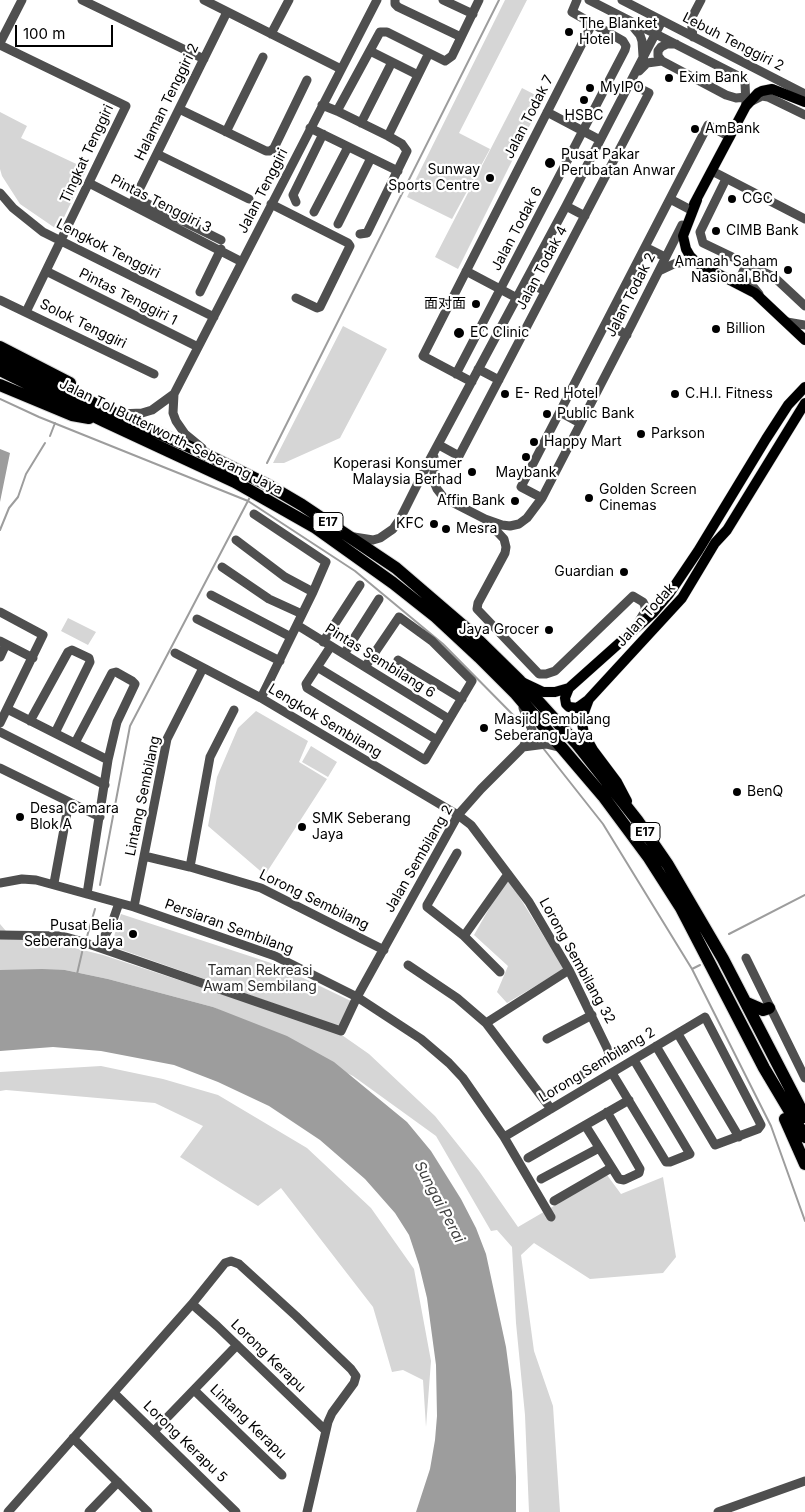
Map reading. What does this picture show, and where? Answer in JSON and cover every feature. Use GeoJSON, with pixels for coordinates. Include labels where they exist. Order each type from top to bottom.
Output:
{"type":"FeatureCollection","features":[{"type":"Feature","properties":{"kind":"highway"},"geometry":{"type":"LineString","coordinates":[[0,347],[79,388],[109,415]]}},
{"type":"Feature","properties":{"kind":"highway","name":"Jalan Tol Butterworth–Seberang Jaya"},"geometry":{"type":"LineString","coordinates":[[0,359],[236,482],[316,528],[394,583],[436,617],[516,694],[603,796],[649,858],[682,908],[764,1068],[805,1137]]}},
{"type":"Feature","properties":{"kind":"highway","name":"Jalan Tol Butterworth–Seberang Jaya"},"geometry":{"type":"LineString","coordinates":[[0,370],[219,461],[285,495],[396,568],[467,629],[519,680],[577,744],[668,865],[747,1003],[783,1077],[805,1116]]}},
{"type":"Feature","properties":{"kind":"highway"},"geometry":{"type":"LineString","coordinates":[[0,385],[72,415],[109,415]]}},
{"type":"Feature","properties":{"kind":"highway"},"geometry":{"type":"LineString","coordinates":[[747,1003],[763,1010],[769,1008]]}},
{"type":"Feature","properties":{"kind":"highway"},"geometry":{"type":"LineString","coordinates":[[764,1068],[805,1164]]}},
{"type":"Feature","properties":{"kind":"main road","name":"Lebuh Tenggiri 2"},"geometry":{"type":"LineString","coordinates":[[747,102],[762,91],[772,89],[805,102]]}},
{"type":"Feature","properties":{"kind":"main road","name":"Jalan Todak 2"},"geometry":{"type":"LineString","coordinates":[[682,225],[689,209],[697,200],[747,102]]}},
{"type":"Feature","properties":{"kind":"main road"},"geometry":{"type":"LineString","coordinates":[[697,200],[683,236],[686,249],[697,263],[762,298],[805,340]]}},
{"type":"Feature","properties":{"kind":"main road","name":"Jalan Todak"},"geometry":{"type":"LineString","coordinates":[[569,688],[653,613],[669,594],[698,551],[788,405],[805,387]]}},
{"type":"Feature","properties":{"kind":"main road","name":"Jalan Todak"},"geometry":{"type":"LineString","coordinates":[[636,820],[617,782],[593,750],[584,734],[583,715],[589,699],[682,598],[715,543],[727,530],[803,407]]}},
{"type":"Feature","properties":{"kind":"main road"},"geometry":{"type":"LineString","coordinates":[[715,543],[741,494],[742,485],[740,483]]}},
{"type":"Feature","properties":{"kind":"main road"},"geometry":{"type":"LineString","coordinates":[[519,680],[528,686],[544,692],[555,692],[569,688]]}},
{"type":"Feature","properties":{"kind":"main road"},"geometry":{"type":"LineString","coordinates":[[569,688],[565,698],[566,704],[569,707],[576,708],[589,699]]}},
{"type":"Feature","properties":{"kind":"street"},"geometry":{"type":"LineString","coordinates":[[0,44],[22,0]]}},
{"type":"Feature","properties":{"kind":"street"},"geometry":{"type":"LineString","coordinates":[[82,0],[204,59]]}},
{"type":"Feature","properties":{"kind":"street"},"geometry":{"type":"LineString","coordinates":[[204,0],[341,69]]}},
{"type":"Feature","properties":{"kind":"street"},"geometry":{"type":"LineString","coordinates":[[271,34],[289,0]]}},
{"type":"Feature","properties":{"kind":"street","name":"Jalan Tenggiri"},"geometry":{"type":"LineString","coordinates":[[174,394],[377,0]]}},
{"type":"Feature","properties":{"kind":"street"},"geometry":{"type":"LineString","coordinates":[[443,0],[472,14]]}},
{"type":"Feature","properties":{"kind":"street"},"geometry":{"type":"LineString","coordinates":[[338,111],[380,32],[387,32],[446,60],[449,59],[479,0]]}},
{"type":"Feature","properties":{"kind":"street","name":"Jalan Todak 6"},"geometry":{"type":"LineString","coordinates":[[456,374],[625,50],[626,46],[623,41],[572,12],[577,0]]}},
{"type":"Feature","properties":{"kind":"street","name":"Lebuh Tenggiri 2"},"geometry":{"type":"LineString","coordinates":[[589,0],[742,78],[745,83],[747,102]]}},
{"type":"Feature","properties":{"kind":"street"},"geometry":{"type":"LineString","coordinates":[[618,0],[639,16],[642,20],[642,27]]}},
{"type":"Feature","properties":{"kind":"street","name":"Lebuh Tenggiri 2"},"geometry":{"type":"LineString","coordinates":[[622,0],[805,94]]}},
{"type":"Feature","properties":{"kind":"street"},"geometry":{"type":"LineString","coordinates":[[678,29],[691,19],[701,0]]}},
{"type":"Feature","properties":{"kind":"street"},"geometry":{"type":"LineString","coordinates":[[395,2],[398,7],[461,37]]}},
{"type":"Feature","properties":{"kind":"street","name":"Halaman Tenggiri 2"},"geometry":{"type":"LineString","coordinates":[[134,201],[227,12]]}},
{"type":"Feature","properties":{"kind":"street"},"geometry":{"type":"LineString","coordinates":[[627,19],[640,35],[643,58]]}},
{"type":"Feature","properties":{"kind":"street"},"geometry":{"type":"LineString","coordinates":[[691,19],[693,37]]}},
{"type":"Feature","properties":{"kind":"street","name":"Jalan Todak 4"},"geometry":{"type":"LineString","coordinates":[[347,534],[373,540],[388,534],[404,512],[662,21]]}},
{"type":"Feature","properties":{"kind":"street","name":"Jalan Todak 7"},"geometry":{"type":"LineString","coordinates":[[456,374],[422,356],[592,24]]}},
{"type":"Feature","properties":{"kind":"street","name":"Tingkat Tenggiri"},"geometry":{"type":"LineString","coordinates":[[0,44],[126,106],[26,312]]}},
{"type":"Feature","properties":{"kind":"street"},"geometry":{"type":"LineString","coordinates":[[676,44],[667,44],[661,47],[658,51],[658,56],[662,61],[726,95],[747,102],[762,96],[768,97],[805,115]]}},
{"type":"Feature","properties":{"kind":"street"},"geometry":{"type":"LineString","coordinates":[[370,51],[418,75]]}},
{"type":"Feature","properties":{"kind":"street"},"geometry":{"type":"LineString","coordinates":[[388,136],[429,53]]}},
{"type":"Feature","properties":{"kind":"street"},"geometry":{"type":"LineString","coordinates":[[226,132],[263,57]]}},
{"type":"Feature","properties":{"kind":"street"},"geometry":{"type":"LineString","coordinates":[[630,83],[647,63],[662,61]]}},
{"type":"Feature","properties":{"kind":"street"},"geometry":{"type":"LineString","coordinates":[[361,123],[392,62]]}},
{"type":"Feature","properties":{"kind":"street"},"geometry":{"type":"LineString","coordinates":[[179,109],[266,151],[270,151],[274,148],[307,80]]}},
{"type":"Feature","properties":{"kind":"street","name":"Jalan Todak 4"},"geometry":{"type":"LineString","coordinates":[[439,445],[459,456],[649,93],[630,83]]}},
{"type":"Feature","properties":{"kind":"street"},"geometry":{"type":"LineString","coordinates":[[322,105],[388,136],[402,144],[407,151],[367,233],[364,235],[360,234]]}},
{"type":"Feature","properties":{"kind":"street"},"geometry":{"type":"LineString","coordinates":[[547,112],[600,140]]}},
{"type":"Feature","properties":{"kind":"street","name":"Jalan Todak 2"},"geometry":{"type":"LineString","coordinates":[[542,498],[521,487],[708,125],[730,137]]}},
{"type":"Feature","properties":{"kind":"street"},"geometry":{"type":"LineString","coordinates":[[310,128],[398,171]]}},
{"type":"Feature","properties":{"kind":"street"},"geometry":{"type":"LineString","coordinates":[[296,202],[293,194],[323,134]]}},
{"type":"Feature","properties":{"kind":"street"},"geometry":{"type":"LineString","coordinates":[[314,212],[348,147]]}},
{"type":"Feature","properties":{"kind":"street"},"geometry":{"type":"LineString","coordinates":[[157,154],[249,199]]}},
{"type":"Feature","properties":{"kind":"street"},"geometry":{"type":"LineString","coordinates":[[338,224],[371,158]]}},
{"type":"Feature","properties":{"kind":"street"},"geometry":{"type":"LineString","coordinates":[[712,171],[805,219]]}},
{"type":"Feature","properties":{"kind":"street"},"geometry":{"type":"LineString","coordinates":[[726,179],[700,232],[702,243],[774,277],[805,306]]}},
{"type":"Feature","properties":{"kind":"street","name":"Pintas Tenggiri 3"},"geometry":{"type":"LineString","coordinates":[[88,183],[134,201],[221,245],[242,262]]}},
{"type":"Feature","properties":{"kind":"street","name":"Lengkok Tenggiri"},"geometry":{"type":"LineString","coordinates":[[0,193],[27,221],[43,232],[214,317]]}},
{"type":"Feature","properties":{"kind":"street"},"geometry":{"type":"LineString","coordinates":[[670,199],[689,209]]}},
{"type":"Feature","properties":{"kind":"street"},"geometry":{"type":"LineString","coordinates":[[271,204],[348,243],[350,246],[320,307],[317,308],[296,298]]}},
{"type":"Feature","properties":{"kind":"street"},"geometry":{"type":"LineString","coordinates":[[566,206],[585,216]]}},
{"type":"Feature","properties":{"kind":"street","name":"Jalan Todak 2"},"geometry":{"type":"LineString","coordinates":[[489,521],[510,526],[519,524],[542,498],[682,225]]}},
{"type":"Feature","properties":{"kind":"street","name":"Pintas Tenggiri 3"},"geometry":{"type":"LineString","coordinates":[[200,292],[221,245]]}},
{"type":"Feature","properties":{"kind":"street"},"geometry":{"type":"LineString","coordinates":[[645,247],[665,257]]}},
{"type":"Feature","properties":{"kind":"street"},"geometry":{"type":"LineString","coordinates":[[658,272],[676,263],[697,263]]}},
{"type":"Feature","properties":{"kind":"street"},"geometry":{"type":"LineString","coordinates":[[746,265],[742,274],[744,279],[751,284],[762,298]]}},
{"type":"Feature","properties":{"kind":"street","name":"Pintas Tenggiri 1"},"geometry":{"type":"LineString","coordinates":[[46,271],[198,347]]}},
{"type":"Feature","properties":{"kind":"street"},"geometry":{"type":"LineString","coordinates":[[466,271],[517,298]]}},
{"type":"Feature","properties":{"kind":"street"},"geometry":{"type":"LineString","coordinates":[[526,281],[545,292]]}},
{"type":"Feature","properties":{"kind":"street","name":"Solok Tenggiri"},"geometry":{"type":"LineString","coordinates":[[0,300],[154,374]]}},
{"type":"Feature","properties":{"kind":"street"},"geometry":{"type":"LineString","coordinates":[[787,322],[805,325]]}},
{"type":"Feature","properties":{"kind":"street"},"geometry":{"type":"LineString","coordinates":[[606,323],[627,335]]}},
{"type":"Feature","properties":{"kind":"street"},"geometry":{"type":"LineString","coordinates":[[478,369],[498,380]]}},
{"type":"Feature","properties":{"kind":"street"},"geometry":{"type":"LineString","coordinates":[[456,374],[472,382]]}},
{"type":"Feature","properties":{"kind":"street"},"geometry":{"type":"LineString","coordinates":[[109,415],[142,413],[152,410],[174,394]]}},
{"type":"Feature","properties":{"kind":"street"},"geometry":{"type":"LineString","coordinates":[[174,394],[174,413],[179,427],[193,442],[219,461]]}},
{"type":"Feature","properties":{"kind":"street"},"geometry":{"type":"LineString","coordinates":[[560,412],[580,423]]}},
{"type":"Feature","properties":{"kind":"street"},"geometry":{"type":"LineString","coordinates":[[434,454],[433,477],[440,495],[489,521],[504,539],[505,553],[478,603],[477,609],[539,674],[554,671],[633,596],[643,602],[645,611],[632,632]]}},
{"type":"Feature","properties":{"kind":"street"},"geometry":{"type":"LineString","coordinates":[[254,514],[326,562],[262,698]]}},
{"type":"Feature","properties":{"kind":"street"},"geometry":{"type":"LineString","coordinates":[[236,540],[285,577],[313,592]]}},
{"type":"Feature","properties":{"kind":"street"},"geometry":{"type":"LineString","coordinates":[[222,567],[269,599],[302,614]]}},
{"type":"Feature","properties":{"kind":"street"},"geometry":{"type":"LineString","coordinates":[[360,585],[327,644],[317,667],[306,684],[307,688],[425,760],[472,681],[432,641],[399,617],[365,667]]}},
{"type":"Feature","properties":{"kind":"street"},"geometry":{"type":"LineString","coordinates":[[211,595],[291,637]]}},
{"type":"Feature","properties":{"kind":"street"},"geometry":{"type":"LineString","coordinates":[[344,654],[379,599]]}},
{"type":"Feature","properties":{"kind":"street"},"geometry":{"type":"LineString","coordinates":[[0,612],[43,635],[0,723]]}},
{"type":"Feature","properties":{"kind":"street"},"geometry":{"type":"LineString","coordinates":[[197,619],[280,660]]}},
{"type":"Feature","properties":{"kind":"street","name":"Pintas Sembilang 6"},"geometry":{"type":"LineString","coordinates":[[297,625],[450,719]]}},
{"type":"Feature","properties":{"kind":"street"},"geometry":{"type":"LineString","coordinates":[[0,657],[3,643],[33,658]]}},
{"type":"Feature","properties":{"kind":"street"},"geometry":{"type":"LineString","coordinates":[[30,721],[68,652],[72,650],[90,660],[54,733]]}},
{"type":"Feature","properties":{"kind":"street","name":"Lengkok Sembilang"},"geometry":{"type":"LineString","coordinates":[[175,653],[262,698],[458,815]]}},
{"type":"Feature","properties":{"kind":"street"},"geometry":{"type":"LineString","coordinates":[[398,660],[462,699]]}},
{"type":"Feature","properties":{"kind":"street"},"geometry":{"type":"LineString","coordinates":[[317,667],[437,740]]}},
{"type":"Feature","properties":{"kind":"street","name":"Lintang Sembilang"},"geometry":{"type":"LineString","coordinates":[[134,907],[167,739],[203,668]]}},
{"type":"Feature","properties":{"kind":"street"},"geometry":{"type":"LineString","coordinates":[[75,743],[114,671],[134,682],[135,684],[117,722],[108,760],[87,894]]}},
{"type":"Feature","properties":{"kind":"street","name":"Jalan Sembilang 2"},"geometry":{"type":"LineString","coordinates":[[99,946],[340,1031],[458,815],[480,788],[523,747],[532,730],[516,694]]}},
{"type":"Feature","properties":{"kind":"street"},"geometry":{"type":"LineString","coordinates":[[7,709],[108,760]]}},
{"type":"Feature","properties":{"kind":"street"},"geometry":{"type":"LineString","coordinates":[[190,867],[210,757],[234,710]]}},
{"type":"Feature","properties":{"kind":"street"},"geometry":{"type":"LineString","coordinates":[[0,732],[105,785]]}},
{"type":"Feature","properties":{"kind":"street"},"geometry":{"type":"LineString","coordinates":[[523,747],[546,744],[562,748]]}},
{"type":"Feature","properties":{"kind":"street"},"geometry":{"type":"LineString","coordinates":[[0,768],[100,817]]}},
{"type":"Feature","properties":{"kind":"street"},"geometry":{"type":"LineString","coordinates":[[54,884],[69,802]]}},
{"type":"Feature","properties":{"kind":"street","name":"Lorong Sembilang 32"},"geometry":{"type":"LineString","coordinates":[[458,815],[471,825],[529,902],[569,970],[607,1048],[608,1058],[577,1078]]}},
{"type":"Feature","properties":{"kind":"street"},"geometry":{"type":"LineString","coordinates":[[457,853],[427,905],[464,936],[500,972]]}},
{"type":"Feature","properties":{"kind":"street","name":"Lorong Sembilang"},"geometry":{"type":"LineString","coordinates":[[144,856],[190,867],[261,888],[384,950]]}},
{"type":"Feature","properties":{"kind":"street"},"geometry":{"type":"LineString","coordinates":[[464,936],[508,874]]}},
{"type":"Feature","properties":{"kind":"street","name":"Persiaran Sembilang"},"geometry":{"type":"LineString","coordinates":[[0,884],[22,879],[54,884],[134,907],[275,956],[357,997],[422,1039],[449,1063],[476,1096],[504,1137],[551,1217]]}},
{"type":"Feature","properties":{"kind":"street"},"geometry":{"type":"LineString","coordinates":[[0,935],[62,936],[99,946],[112,923],[119,903]]}},
{"type":"Feature","properties":{"kind":"street"},"geometry":{"type":"LineString","coordinates":[[746,958],[805,1078]]}},
{"type":"Feature","properties":{"kind":"street"},"geometry":{"type":"LineString","coordinates":[[408,965],[457,998],[486,1023],[551,1109]]}},
{"type":"Feature","properties":{"kind":"street"},"geometry":{"type":"LineString","coordinates":[[486,1023],[569,970]]}},
{"type":"Feature","properties":{"kind":"street"},"geometry":{"type":"LineString","coordinates":[[547,1039],[592,1015]]}},
{"type":"Feature","properties":{"kind":"street","name":"Lorong Sembilang 2"},"geometry":{"type":"LineString","coordinates":[[504,1137],[705,1018],[761,1124],[758,1129],[739,1137]]}},
{"type":"Feature","properties":{"kind":"street"},"geometry":{"type":"LineString","coordinates":[[656,1046],[715,1145],[739,1137],[678,1034]]}},
{"type":"Feature","properties":{"kind":"street"},"geometry":{"type":"LineString","coordinates":[[612,1073],[666,1162],[690,1154],[634,1060]]}},
{"type":"Feature","properties":{"kind":"street"},"geometry":{"type":"LineString","coordinates":[[528,1158],[629,1100]]}},
{"type":"Feature","properties":{"kind":"street"},"geometry":{"type":"LineString","coordinates":[[585,1125],[619,1179],[624,1180],[639,1173],[640,1168],[607,1112]]}},
{"type":"Feature","properties":{"kind":"street"},"geometry":{"type":"LineString","coordinates":[[541,1180],[599,1148]]}},
{"type":"Feature","properties":{"kind":"street"},"geometry":{"type":"LineString","coordinates":[[554,1201],[611,1168]]}},
{"type":"Feature","properties":{"kind":"street"},"geometry":{"type":"LineString","coordinates":[[8,1512],[192,1304],[225,1263],[231,1261],[239,1264],[296,1316],[356,1376],[354,1383],[332,1413],[325,1430],[307,1512]]}},
{"type":"Feature","properties":{"kind":"street","name":"Lorong Kerapu"},"geometry":{"type":"LineString","coordinates":[[192,1304],[325,1430]]}},
{"type":"Feature","properties":{"kind":"street"},"geometry":{"type":"LineString","coordinates":[[154,1432],[237,1345]]}},
{"type":"Feature","properties":{"kind":"street","name":"Lintang Kerapu"},"geometry":{"type":"LineString","coordinates":[[194,1390],[282,1475]]}},
{"type":"Feature","properties":{"kind":"street","name":"Lorong Kerapu 5"},"geometry":{"type":"LineString","coordinates":[[114,1393],[236,1512]]}},
{"type":"Feature","properties":{"kind":"street"},"geometry":{"type":"LineString","coordinates":[[73,1438],[148,1512]]}},
{"type":"Feature","properties":{"kind":"street"},"geometry":{"type":"LineString","coordinates":[[718,1512],[805,1480]]}},
{"type":"Feature","properties":{"kind":"street"},"geometry":{"type":"LineString","coordinates":[[88,1512],[118,1482]]}},
{"type":"Feature","properties":{"kind":"green space"},"geometry":{"type":"Polygon","coordinates":[[[505,0],[527,0],[459,133],[490,149],[452,219],[407,197],[505,0]]]}},
{"type":"Feature","properties":{"kind":"green space","name":"Sunway Sports Centre"},"geometry":{"type":"Polygon","coordinates":[[[522,88],[543,99],[458,269],[435,257],[522,88]]]}},
{"type":"Feature","properties":{"kind":"green space"},"geometry":{"type":"Polygon","coordinates":[[[0,112],[27,126],[21,138],[87,169],[58,230],[20,204],[2,176],[0,169],[0,112]]]}},
{"type":"Feature","properties":{"kind":"green space"},"geometry":{"type":"Polygon","coordinates":[[[343,326],[387,349],[340,438],[284,463],[273,463],[343,326]]]}},
{"type":"Feature","properties":{"kind":"green space"},"geometry":{"type":"Polygon","coordinates":[[[68,618],[96,632],[88,645],[61,631],[68,618]]]}},
{"type":"Feature","properties":{"kind":"green space"},"geometry":{"type":"Polygon","coordinates":[[[256,711],[308,741],[299,762],[327,779],[265,875],[208,826],[217,777],[238,728],[256,711]]]}},
{"type":"Feature","properties":{"kind":"green space"},"geometry":{"type":"Polygon","coordinates":[[[311,746],[337,762],[328,777],[302,762],[311,746]]]}},
{"type":"Feature","properties":{"kind":"green space"},"geometry":{"type":"Polygon","coordinates":[[[507,877],[564,969],[507,1003],[497,992],[508,966],[474,935],[507,877]]]}},
{"type":"Feature","properties":{"kind":"green space","name":"Taman Rekreasi Awam Sembilang"},"geometry":{"type":"Polygon","coordinates":[[[121,914],[274,964],[351,1001],[340,1027],[111,946],[121,914]]]}},
{"type":"Feature","properties":{"kind":"green space"},"geometry":{"type":"Polygon","coordinates":[[[0,924],[6,931],[103,955],[339,1033],[369,1054],[435,1116],[479,1171],[518,1227],[607,1175],[621,1194],[663,1177],[676,1257],[663,1273],[590,1279],[534,1243],[521,1255],[534,1351],[553,1406],[560,1512],[529,1512],[525,1415],[516,1323],[512,1247],[497,1230],[491,1231],[436,1136],[353,1076],[213,1007],[108,979],[65,970],[0,970],[0,924]]]}},
{"type":"Feature","properties":{"kind":"green space"},"geometry":{"type":"Polygon","coordinates":[[[101,1066],[163,1079],[218,1095],[307,1148],[371,1208],[414,1269],[431,1361],[426,1427],[423,1380],[403,1370],[392,1372],[373,1307],[281,1188],[258,1206],[180,1157],[203,1126],[155,1103],[0,1091],[0,1072],[101,1066]]]}},
{"type":"Feature","properties":{"kind":"water"},"geometry":{"type":"Polygon","coordinates":[[[0,449],[10,453],[0,502],[0,449]]]}},
{"type":"Feature","properties":{"kind":"water","name":"Sungai Perai"},"geometry":{"type":"Polygon","coordinates":[[[0,970],[65,970],[108,979],[213,1007],[287,1036],[334,1062],[407,1122],[431,1151],[461,1199],[476,1228],[486,1254],[506,1347],[512,1392],[516,1512],[416,1512],[430,1469],[435,1440],[437,1416],[436,1365],[427,1298],[419,1265],[409,1235],[395,1213],[365,1179],[320,1140],[269,1106],[218,1082],[174,1065],[101,1051],[53,1047],[0,1051],[0,970]]]}},
{"type":"Feature","properties":{"kind":"waterway"},"geometry":{"type":"LineString","coordinates":[[267,463],[499,0]]}},
{"type":"Feature","properties":{"kind":"waterway"},"geometry":{"type":"LineString","coordinates":[[0,399],[39,417],[248,501],[355,571],[443,644],[524,726]]}},
{"type":"Feature","properties":{"kind":"waterway"},"geometry":{"type":"LineString","coordinates":[[50,436],[55,423]]}},
{"type":"Feature","properties":{"kind":"waterway"},"geometry":{"type":"LineString","coordinates":[[0,530],[9,508],[18,497],[26,474],[45,443]]}},
{"type":"Feature","properties":{"kind":"waterway"},"geometry":{"type":"LineString","coordinates":[[100,885],[130,726],[250,497]]}},
{"type":"Feature","properties":{"kind":"waterway"},"geometry":{"type":"LineString","coordinates":[[543,748],[603,824],[692,969],[771,1126],[805,1221]]}},
{"type":"Feature","properties":{"kind":"waterway"},"geometry":{"type":"LineString","coordinates":[[729,934],[805,895]]}},
{"type":"Feature","properties":{"kind":"waterway"},"geometry":{"type":"LineString","coordinates":[[86,940],[95,909]]}},
{"type":"Feature","properties":{"kind":"waterway"},"geometry":{"type":"LineString","coordinates":[[77,974],[84,944]]}},
{"type":"Feature","properties":{"kind":"waterway"},"geometry":{"type":"LineString","coordinates":[[692,969],[700,965]]}},
{"type":"Feature","properties":{"kind":"place","name":"The Blanket Hotel"},"geometry":{"type":"Point","coordinates":[569,32]}},
{"type":"Feature","properties":{"kind":"place","name":"Exim Bank"},"geometry":{"type":"Point","coordinates":[669,78]}},
{"type":"Feature","properties":{"kind":"place","name":"MyIPO"},"geometry":{"type":"Point","coordinates":[590,88]}},
{"type":"Feature","properties":{"kind":"place","name":"HSBC"},"geometry":{"type":"Point","coordinates":[584,100]}},
{"type":"Feature","properties":{"kind":"place","name":"AmBank"},"geometry":{"type":"Point","coordinates":[695,129]}},
{"type":"Feature","properties":{"kind":"place","name":"Pusat Pakar Perubatan Anwar"},"geometry":{"type":"Point","coordinates":[550,163]}},
{"type":"Feature","properties":{"kind":"place","name":"Sunway Sports Centre"},"geometry":{"type":"Point","coordinates":[490,178]}},
{"type":"Feature","properties":{"kind":"place","name":"CGC"},"geometry":{"type":"Point","coordinates":[732,199]}},
{"type":"Feature","properties":{"kind":"place","name":"CIMB Bank"},"geometry":{"type":"Point","coordinates":[716,231]}},
{"type":"Feature","properties":{"kind":"place","name":"Amanah Saham Nasional Bhd"},"geometry":{"type":"Point","coordinates":[788,270]}},
{"type":"Feature","properties":{"kind":"place","name":"面对面"},"geometry":{"type":"Point","coordinates":[476,304]}},
{"type":"Feature","properties":{"kind":"place","name":"Billion"},"geometry":{"type":"Point","coordinates":[716,329]}},
{"type":"Feature","properties":{"kind":"place","name":"EC Clinic"},"geometry":{"type":"Point","coordinates":[459,333]}},
{"type":"Feature","properties":{"kind":"place","name":"E- Red Hotel"},"geometry":{"type":"Point","coordinates":[505,394]}},
{"type":"Feature","properties":{"kind":"place","name":"C.H.I. Fitness"},"geometry":{"type":"Point","coordinates":[675,394]}},
{"type":"Feature","properties":{"kind":"place","name":"Public Bank"},"geometry":{"type":"Point","coordinates":[547,414]}},
{"type":"Feature","properties":{"kind":"place","name":"Parkson"},"geometry":{"type":"Point","coordinates":[641,434]}},
{"type":"Feature","properties":{"kind":"place","name":"Happy Mart"},"geometry":{"type":"Point","coordinates":[534,442]}},
{"type":"Feature","properties":{"kind":"place","name":"Maybank"},"geometry":{"type":"Point","coordinates":[526,457]}},
{"type":"Feature","properties":{"kind":"place","name":"Koperasi Konsumer Malaysia Berhad"},"geometry":{"type":"Point","coordinates":[472,472]}},
{"type":"Feature","properties":{"kind":"place","name":"Golden Screen Cinemas"},"geometry":{"type":"Point","coordinates":[589,498]}},
{"type":"Feature","properties":{"kind":"place","name":"Affin Bank"},"geometry":{"type":"Point","coordinates":[515,501]}},
{"type":"Feature","properties":{"kind":"place","name":"KFC"},"geometry":{"type":"Point","coordinates":[434,524]}},
{"type":"Feature","properties":{"kind":"place","name":"Mesra"},"geometry":{"type":"Point","coordinates":[446,529]}},
{"type":"Feature","properties":{"kind":"place","name":"Guardian"},"geometry":{"type":"Point","coordinates":[624,572]}},
{"type":"Feature","properties":{"kind":"place","name":"Jaya Grocer"},"geometry":{"type":"Point","coordinates":[549,630]}},
{"type":"Feature","properties":{"kind":"place","name":"Masjid Sembilang Seberang Jaya"},"geometry":{"type":"Point","coordinates":[484,728]}},
{"type":"Feature","properties":{"kind":"place","name":"BenQ"},"geometry":{"type":"Point","coordinates":[737,792]}},
{"type":"Feature","properties":{"kind":"place","name":"Desa Camara Blok A"},"geometry":{"type":"Point","coordinates":[20,817]}},
{"type":"Feature","properties":{"kind":"place","name":"SMK Seberang Jaya"},"geometry":{"type":"Point","coordinates":[302,827]}},
{"type":"Feature","properties":{"kind":"place","name":"Pusat Belia Seberang Jaya"},"geometry":{"type":"Point","coordinates":[133,934]}}]}
